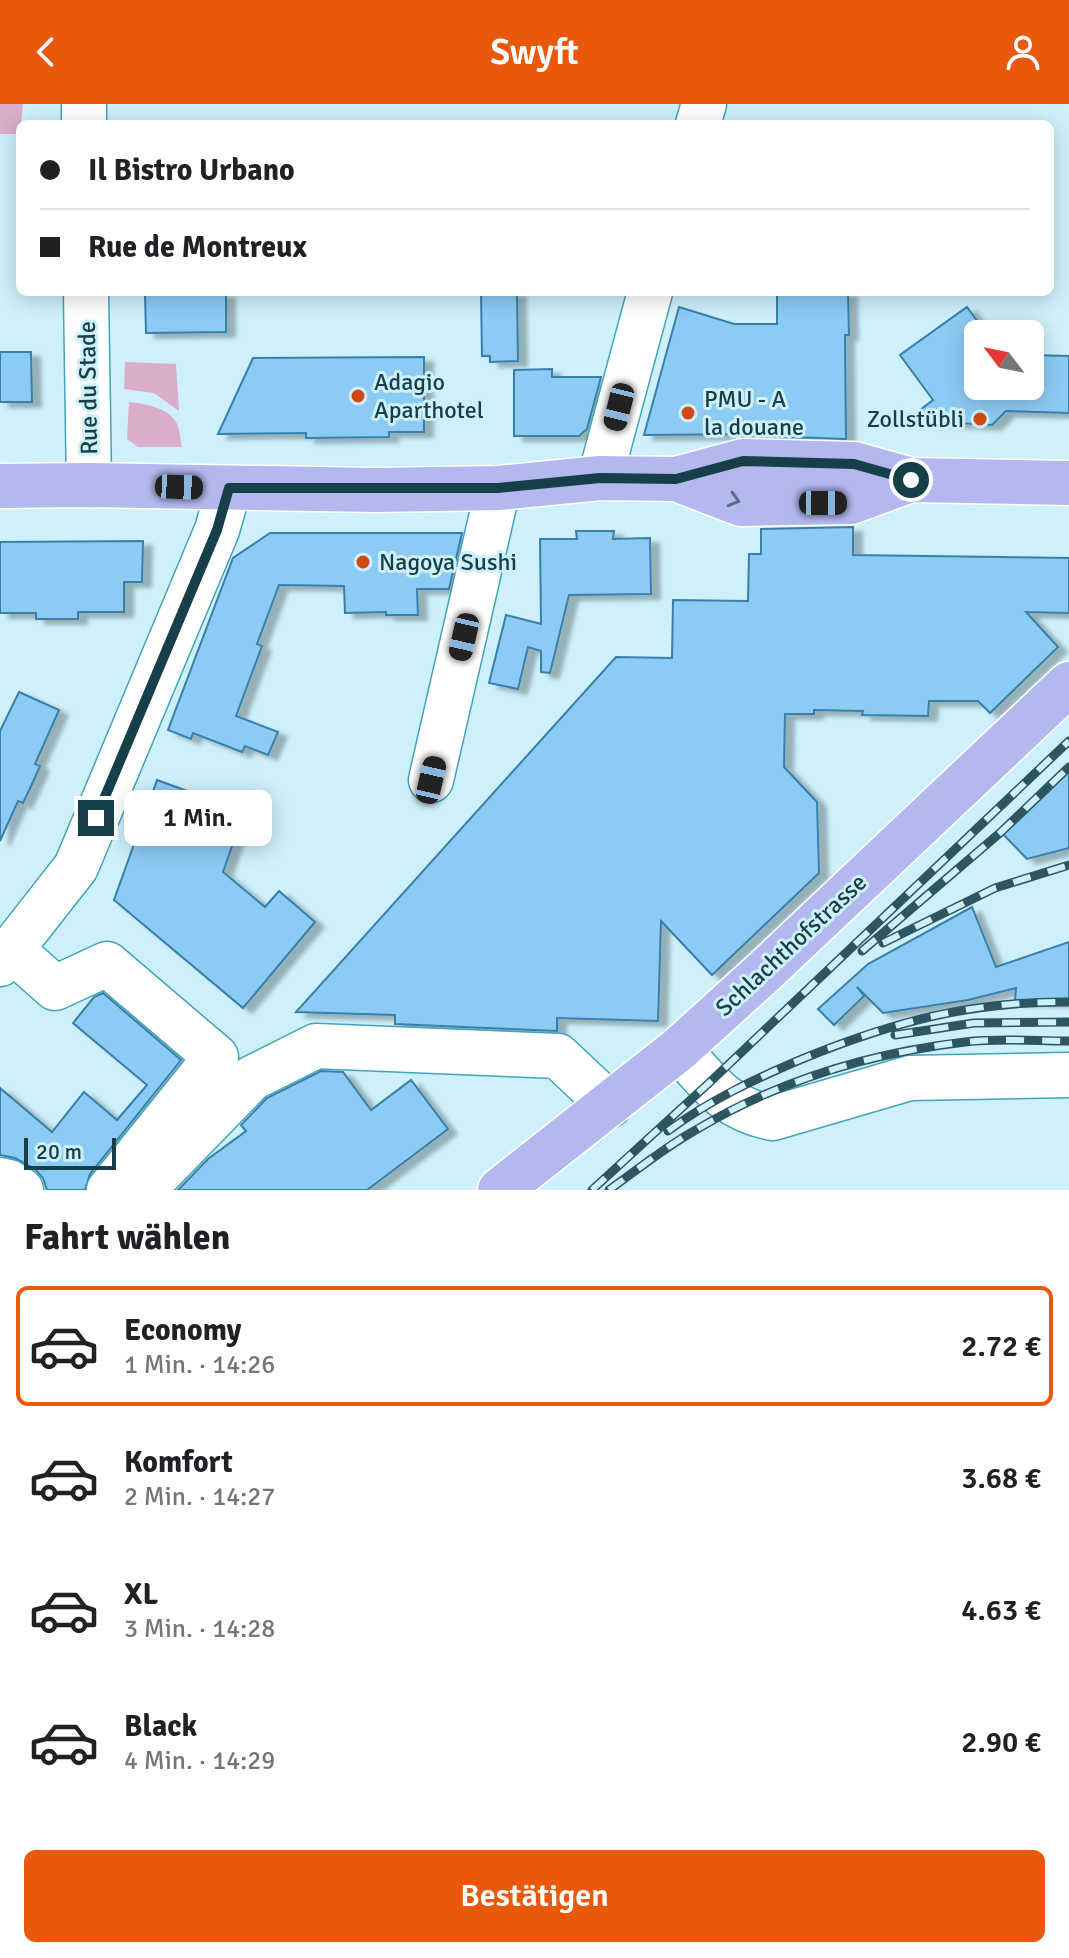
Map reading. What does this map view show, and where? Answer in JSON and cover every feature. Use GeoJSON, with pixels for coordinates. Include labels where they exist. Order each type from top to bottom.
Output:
{"type":"FeatureCollection","features":[{"type":"Feature","properties":{"kind":"main road"},"geometry":{"type":"LineString","coordinates":[[0,486],[498,488],[600,478],[676,479],[743,461],[854,464],[911,480],[1069,483]]}},
{"type":"Feature","properties":{"kind":"main road"},"geometry":{"type":"LineString","coordinates":[[676,479],[741,504],[851,502],[911,480]]}},
{"type":"Feature","properties":{"kind":"main road","name":"Schlachthofstrasse"},"geometry":{"type":"LineString","coordinates":[[500,1190],[679,1049],[1069,684]]}},
{"type":"Feature","properties":{"kind":"street","name":"Rue du Stade"},"geometry":{"type":"LineString","coordinates":[[86,296],[89,485]]}},
{"type":"Feature","properties":{"kind":"street"},"geometry":{"type":"LineString","coordinates":[[600,478],[649,296]]}},
{"type":"Feature","properties":{"kind":"street"},"geometry":{"type":"LineString","coordinates":[[109,1190],[216,1057],[107,964],[55,988],[6,957],[76,867],[217,530],[229,488]]}},
{"type":"Feature","properties":{"kind":"street"},"geometry":{"type":"LineString","coordinates":[[431,780],[498,488]]}},
{"type":"Feature","properties":{"kind":"street"},"geometry":{"type":"LineString","coordinates":[[143,1190],[252,1078],[316,1046],[558,1056],[610,1105]]}},
{"type":"Feature","properties":{"kind":"street"},"geometry":{"type":"LineString","coordinates":[[679,1049],[730,1102],[753,1115],[773,1118],[910,1078],[1069,1075]]}},
{"type":"Feature","properties":{"kind":"street"},"geometry":{"type":"LineString","coordinates":[[0,1180],[21,1190]]}},
{"type":"Feature","properties":{"kind":"shaded area"},"geometry":{"type":"Polygon","coordinates":[[[0,104],[23,104],[21,120],[16,120],[16,134],[0,134],[0,104]]]}},
{"type":"Feature","properties":{"kind":"shaded area"},"geometry":{"type":"Polygon","coordinates":[[[125,362],[176,364],[179,411],[154,393],[124,389],[125,362]]]}},
{"type":"Feature","properties":{"kind":"shaded area"},"geometry":{"type":"Polygon","coordinates":[[[129,402],[155,407],[172,417],[178,427],[182,447],[138,447],[127,439],[129,402]]]}},
{"type":"Feature","properties":{"kind":"building"},"geometry":{"type":"Polygon","coordinates":[[[145,296],[226,296],[226,332],[146,333],[145,296]]]}},
{"type":"Feature","properties":{"kind":"building"},"geometry":{"type":"Polygon","coordinates":[[[481,296],[517,296],[518,361],[490,362],[490,356],[482,356],[481,296]]]}},
{"type":"Feature","properties":{"kind":"building"},"geometry":{"type":"Polygon","coordinates":[[[777,296],[848,296],[849,335],[845,335],[846,439],[761,434],[644,435],[679,307],[734,324],[777,324],[777,296]]]}},
{"type":"Feature","properties":{"kind":"building"},"geometry":{"type":"Polygon","coordinates":[[[967,307],[976,320],[964,320],[964,400],[1044,400],[1044,355],[1069,356],[1069,413],[1006,411],[992,425],[907,420],[933,400],[900,355],[967,307]]]}},
{"type":"Feature","properties":{"kind":"building"},"geometry":{"type":"Polygon","coordinates":[[[0,352],[31,352],[32,402],[0,402],[0,352]]]}},
{"type":"Feature","properties":{"kind":"building"},"geometry":{"type":"Polygon","coordinates":[[[424,357],[424,432],[389,432],[389,437],[306,438],[306,433],[218,434],[253,358],[424,357]]]}},
{"type":"Feature","properties":{"kind":"building"},"geometry":{"type":"Polygon","coordinates":[[[552,369],[552,377],[601,377],[587,429],[579,436],[514,436],[514,370],[552,369]]]}},
{"type":"Feature","properties":{"kind":"building"},"geometry":{"type":"Polygon","coordinates":[[[853,527],[853,555],[1069,558],[1069,613],[1026,612],[1058,647],[990,713],[978,701],[929,701],[928,716],[862,715],[863,711],[814,710],[814,714],[785,714],[784,767],[817,802],[819,873],[712,975],[661,921],[658,1021],[557,1018],[557,1031],[395,1024],[395,1015],[296,1012],[616,657],[672,658],[673,600],[748,601],[749,554],[761,554],[761,529],[853,527]]]}},
{"type":"Feature","properties":{"kind":"building"},"geometry":{"type":"Polygon","coordinates":[[[576,531],[614,531],[613,539],[650,538],[651,594],[569,595],[550,673],[541,672],[541,651],[528,647],[518,689],[489,683],[506,615],[541,624],[540,539],[577,539],[576,531]]]}},
{"type":"Feature","properties":{"kind":"building"},"geometry":{"type":"Polygon","coordinates":[[[270,533],[462,533],[449,589],[417,589],[418,615],[345,613],[344,586],[279,585],[257,644],[262,646],[236,716],[278,732],[268,755],[245,746],[242,752],[193,733],[191,739],[168,730],[233,558],[270,533]]]}},
{"type":"Feature","properties":{"kind":"building"},"geometry":{"type":"Polygon","coordinates":[[[143,541],[142,582],[124,582],[124,612],[78,612],[78,619],[36,619],[36,613],[0,613],[0,542],[143,541]]]}},
{"type":"Feature","properties":{"kind":"building"},"geometry":{"type":"Polygon","coordinates":[[[19,692],[59,710],[35,764],[40,766],[33,782],[23,803],[18,801],[0,841],[0,731],[19,692]]]}},
{"type":"Feature","properties":{"kind":"building"},"geometry":{"type":"Polygon","coordinates":[[[1069,767],[1069,848],[1027,859],[1001,832],[1069,767]]]}},
{"type":"Feature","properties":{"kind":"building"},"geometry":{"type":"Polygon","coordinates":[[[157,780],[244,812],[223,872],[265,907],[279,891],[315,922],[243,1008],[114,900],[157,780]]]}},
{"type":"Feature","properties":{"kind":"building"},"geometry":{"type":"Polygon","coordinates":[[[972,907],[996,967],[1069,942],[1069,1002],[1015,1000],[1016,988],[968,1000],[883,1013],[857,987],[864,996],[834,1025],[818,1009],[868,964],[972,907]]]}},
{"type":"Feature","properties":{"kind":"building"},"geometry":{"type":"Polygon","coordinates":[[[103,993],[181,1060],[90,1174],[85,1190],[47,1190],[43,1178],[35,1169],[15,1158],[0,1155],[0,1088],[52,1132],[84,1092],[117,1120],[147,1085],[73,1023],[94,997],[103,993]]]}},
{"type":"Feature","properties":{"kind":"building"},"geometry":{"type":"Polygon","coordinates":[[[321,1071],[343,1072],[371,1110],[411,1080],[448,1129],[367,1190],[178,1190],[208,1159],[246,1131],[241,1125],[267,1098],[321,1071]]]}},
{"type":"Feature","properties":{"kind":"railway"},"geometry":{"type":"LineString","coordinates":[[592,1190],[1069,741]]}},
{"type":"Feature","properties":{"kind":"railway"},"geometry":{"type":"LineString","coordinates":[[862,951],[1001,832],[1069,767]]}},
{"type":"Feature","properties":{"kind":"railway"},"geometry":{"type":"LineString","coordinates":[[883,943],[995,888],[1069,865]]}},
{"type":"Feature","properties":{"kind":"railway"},"geometry":{"type":"LineString","coordinates":[[668,1131],[700,1109],[750,1082],[868,1034],[966,1010],[999,1005],[1069,1002]]}},
{"type":"Feature","properties":{"kind":"railway"},"geometry":{"type":"LineString","coordinates":[[895,1035],[974,1023],[1069,1022]]}},
{"type":"Feature","properties":{"kind":"railway"},"geometry":{"type":"LineString","coordinates":[[609,1190],[672,1145],[726,1113],[825,1072],[894,1054],[965,1042],[1069,1041]]}},
{"type":"Feature","properties":{"kind":"place","name":"Adagio Aparthotel"},"geometry":{"type":"Point","coordinates":[358,396]}},
{"type":"Feature","properties":{"kind":"place","name":"PMU - A la douane"},"geometry":{"type":"Point","coordinates":[688,413]}},
{"type":"Feature","properties":{"kind":"place","name":"Zollstübli"},"geometry":{"type":"Point","coordinates":[980,419]}},
{"type":"Feature","properties":{"kind":"place","name":"Nagoya Sushi"},"geometry":{"type":"Point","coordinates":[363,562]}},
{"type":"Feature","properties":{"kind":"route"},"geometry":{"type":"LineString","coordinates":[[96,818],[217,530],[229,488],[498,488],[600,478],[676,479],[743,461],[854,464],[911,480]]}}]}
